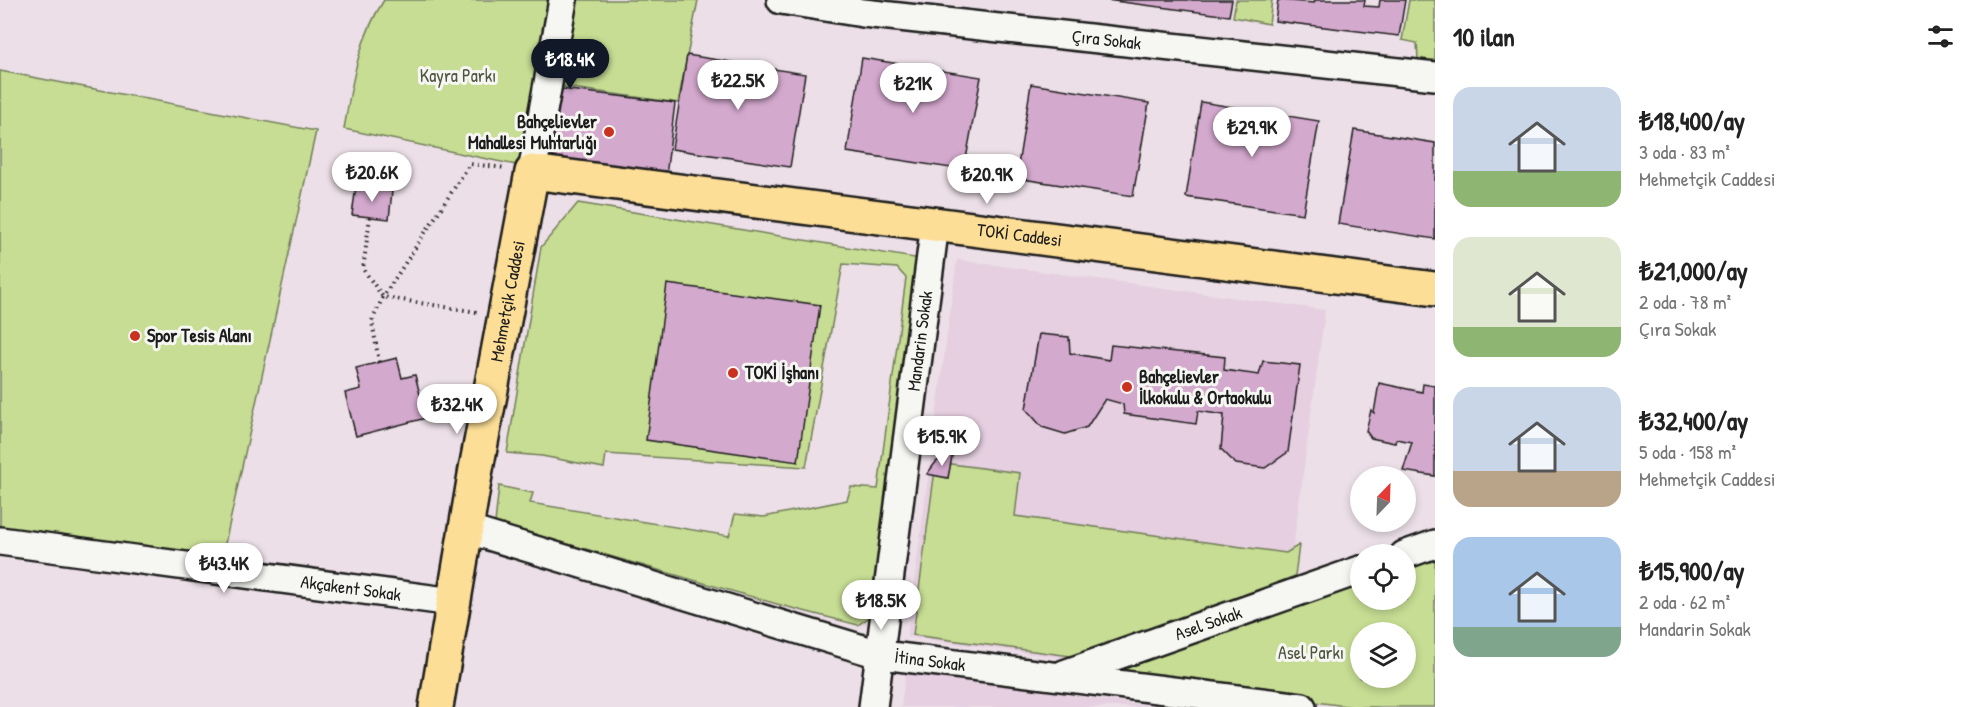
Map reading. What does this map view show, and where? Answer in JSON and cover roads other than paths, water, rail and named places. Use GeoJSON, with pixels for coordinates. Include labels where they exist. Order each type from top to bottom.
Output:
{"type":"FeatureCollection","features":[{"type":"Feature","properties":{"kind":"main road","name":"TOKİ Caddesi"},"geometry":{"type":"LineString","coordinates":[[532,172],[1435,289]]}},
{"type":"Feature","properties":{"kind":"main road","name":"Mehmetçik Caddesi"},"geometry":{"type":"LineString","coordinates":[[436,707],[466,529],[532,172]]}},
{"type":"Feature","properties":{"kind":"street","name":"Mehmetçik Caddesi"},"geometry":{"type":"LineString","coordinates":[[532,172],[563,0]]}},
{"type":"Feature","properties":{"kind":"street","name":"Çıra Sokak"},"geometry":{"type":"LineString","coordinates":[[781,0],[863,13],[1435,76]]}},
{"type":"Feature","properties":{"kind":"street","name":"Mandarin Sokak"},"geometry":{"type":"LineString","coordinates":[[873,707],[882,655],[935,224]]}},
{"type":"Feature","properties":{"kind":"street","name":"İtina Sokak"},"geometry":{"type":"LineString","coordinates":[[466,529],[882,655],[1057,676],[1241,703],[1302,707]]}},
{"type":"Feature","properties":{"kind":"street","name":"Akçakent Sokak"},"geometry":{"type":"LineString","coordinates":[[0,541],[453,602]]}},
{"type":"Feature","properties":{"kind":"street"},"geometry":{"type":"LineString","coordinates":[[1416,551],[1435,544]]}},
{"type":"Feature","properties":{"kind":"street","name":"Asel Sokak"},"geometry":{"type":"LineString","coordinates":[[1057,676],[1350,573]]}},
{"type":"Feature","properties":{"kind":"place","name":"Bahçelievler Mahallesi Muhtarlığı"},"geometry":{"type":"Point","coordinates":[609,132]}},
{"type":"Feature","properties":{"kind":"place","name":"Spor Tesis Alanı"},"geometry":{"type":"Point","coordinates":[135,336]}},
{"type":"Feature","properties":{"kind":"place","name":"TOKİ İşhanı"},"geometry":{"type":"Point","coordinates":[733,373]}},
{"type":"Feature","properties":{"kind":"place","name":"Bahçelievler İlkokulu & Ortaokulu"},"geometry":{"type":"Point","coordinates":[1127,387]}},
{"type":"Feature","properties":{"kind":"park label","name":"Kayra Parkı"},"geometry":{"type":"Point","coordinates":[458,76]}},
{"type":"Feature","properties":{"kind":"park label","name":"Asel Parkı"},"geometry":{"type":"Point","coordinates":[1311,653]}}]}
